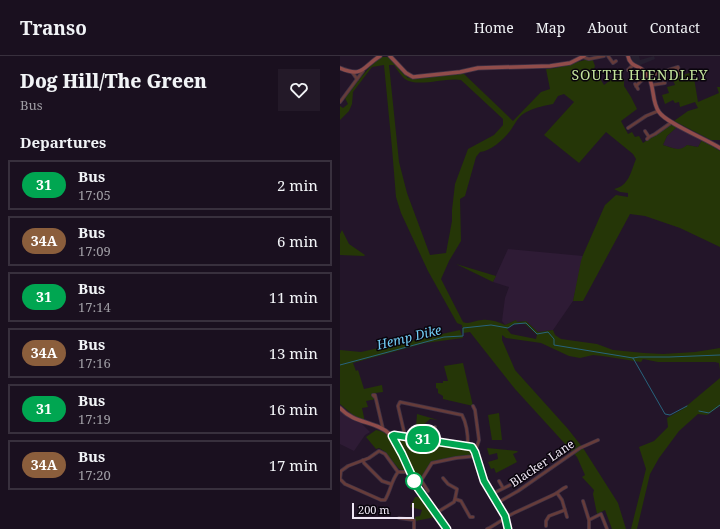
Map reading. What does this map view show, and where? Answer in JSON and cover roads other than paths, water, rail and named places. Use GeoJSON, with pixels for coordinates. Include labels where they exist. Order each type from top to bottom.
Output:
{"type":"FeatureCollection","features":[{"type":"Feature","properties":{"kind":"street"},"geometry":{"type":"LineString","coordinates":[[340,102],[356,79],[380,56]]}},
{"type":"Feature","properties":{"kind":"street"},"geometry":{"type":"LineString","coordinates":[[393,57],[406,74],[414,77],[460,72],[473,68],[550,66],[570,62],[584,56],[589,60],[604,56]]}},
{"type":"Feature","properties":{"kind":"street"},"geometry":{"type":"LineString","coordinates":[[608,56],[613,63],[616,61]]}},
{"type":"Feature","properties":{"kind":"street"},"geometry":{"type":"LineString","coordinates":[[628,56],[632,66],[642,69],[648,75],[658,111],[672,122],[720,148]]}},
{"type":"Feature","properties":{"kind":"street"},"geometry":{"type":"LineString","coordinates":[[628,70],[632,66]]}},
{"type":"Feature","properties":{"kind":"street"},"geometry":{"type":"LineString","coordinates":[[636,86],[648,75],[678,66],[680,74]]}},
{"type":"Feature","properties":{"kind":"street"},"geometry":{"type":"LineString","coordinates":[[340,68],[352,72],[363,71]]}},
{"type":"Feature","properties":{"kind":"street"},"geometry":{"type":"LineString","coordinates":[[352,72],[356,79]]}},
{"type":"Feature","properties":{"kind":"street"},"geometry":{"type":"LineString","coordinates":[[652,85],[665,83]]}},
{"type":"Feature","properties":{"kind":"street"},"geometry":{"type":"LineString","coordinates":[[628,128],[646,116],[658,111]]}},
{"type":"Feature","properties":{"kind":"street"},"geometry":{"type":"LineString","coordinates":[[645,131],[648,138],[672,122]]}},
{"type":"Feature","properties":{"kind":"street"},"geometry":{"type":"LineString","coordinates":[[713,144],[720,144]]}},
{"type":"Feature","properties":{"kind":"street"},"geometry":{"type":"LineString","coordinates":[[375,399],[383,429]]}},
{"type":"Feature","properties":{"kind":"street"},"geometry":{"type":"LineString","coordinates":[[405,436],[398,406],[400,402],[462,416],[467,432],[468,446]]}},
{"type":"Feature","properties":{"kind":"street"},"geometry":{"type":"LineString","coordinates":[[473,406],[475,410],[478,440],[475,452]]}},
{"type":"Feature","properties":{"kind":"street"},"geometry":{"type":"LineString","coordinates":[[340,408],[354,418],[383,429],[392,436],[417,487],[447,529]]}},
{"type":"Feature","properties":{"kind":"street"},"geometry":{"type":"LineString","coordinates":[[433,441],[435,427]]}},
{"type":"Feature","properties":{"kind":"street"},"geometry":{"type":"LineString","coordinates":[[392,436],[405,436],[472,447],[484,481],[505,518],[508,529]]}},
{"type":"Feature","properties":{"kind":"street","name":"Blacker Lane"},"geometry":{"type":"LineString","coordinates":[[497,503],[517,492],[577,450],[598,440]]}},
{"type":"Feature","properties":{"kind":"street"},"geometry":{"type":"LineString","coordinates":[[380,451],[385,454],[398,472],[391,484],[391,489],[385,500],[381,500],[345,484],[340,479],[341,471],[348,466],[380,451]]}},
{"type":"Feature","properties":{"kind":"street"},"geometry":{"type":"LineString","coordinates":[[417,487],[432,463],[476,456]]}},
{"type":"Feature","properties":{"kind":"street"},"geometry":{"type":"LineString","coordinates":[[363,460],[364,463],[382,481],[391,484]]}},
{"type":"Feature","properties":{"kind":"street"},"geometry":{"type":"LineString","coordinates":[[398,472],[409,472]]}},
{"type":"Feature","properties":{"kind":"street"},"geometry":{"type":"LineString","coordinates":[[436,513],[454,502],[455,499],[457,489],[448,484],[443,478]]}},
{"type":"Feature","properties":{"kind":"street"},"geometry":{"type":"LineString","coordinates":[[421,480],[428,491]]}},
{"type":"Feature","properties":{"kind":"street"},"geometry":{"type":"LineString","coordinates":[[499,481],[503,488]]}},
{"type":"Feature","properties":{"kind":"street"},"geometry":{"type":"LineString","coordinates":[[492,494],[510,485]]}},
{"type":"Feature","properties":{"kind":"street"},"geometry":{"type":"LineString","coordinates":[[487,529],[505,518],[557,493],[566,487]]}},
{"type":"Feature","properties":{"kind":"street"},"geometry":{"type":"LineString","coordinates":[[557,493],[562,500],[567,516]]}},
{"type":"Feature","properties":{"kind":"street"},"geometry":{"type":"LineString","coordinates":[[455,499],[461,501],[470,517],[473,516]]}},
{"type":"Feature","properties":{"kind":"street"},"geometry":{"type":"LineString","coordinates":[[583,500],[589,520],[589,529]]}},
{"type":"Feature","properties":{"kind":"street"},"geometry":{"type":"LineString","coordinates":[[546,526],[546,521],[549,516],[565,510]]}},
{"type":"Feature","properties":{"kind":"street"},"geometry":{"type":"LineString","coordinates":[[589,520],[601,514],[607,529]]}},
{"type":"Feature","properties":{"kind":"street"},"geometry":{"type":"LineString","coordinates":[[402,517],[414,518],[414,529]]}},
{"type":"Feature","properties":{"kind":"waterway","name":"Hemp Dike"},"geometry":{"type":"LineString","coordinates":[[340,365],[444,337],[463,336],[463,328],[491,325],[508,328],[514,324],[526,323],[537,334],[548,332],[554,339],[554,345],[633,358],[665,414],[670,415],[687,406]]}},
{"type":"Feature","properties":{"kind":"waterway"},"geometry":{"type":"LineString","coordinates":[[633,358],[720,355]]}},
{"type":"Feature","properties":{"kind":"waterway","name":"Hemp Dike"},"geometry":{"type":"LineString","coordinates":[[699,411],[709,413],[720,405]]}},
{"type":"Feature","properties":{"kind":"district","name":"SOUTH HIENDLEY"},"geometry":{"type":"Point","coordinates":[640,74]}}]}
